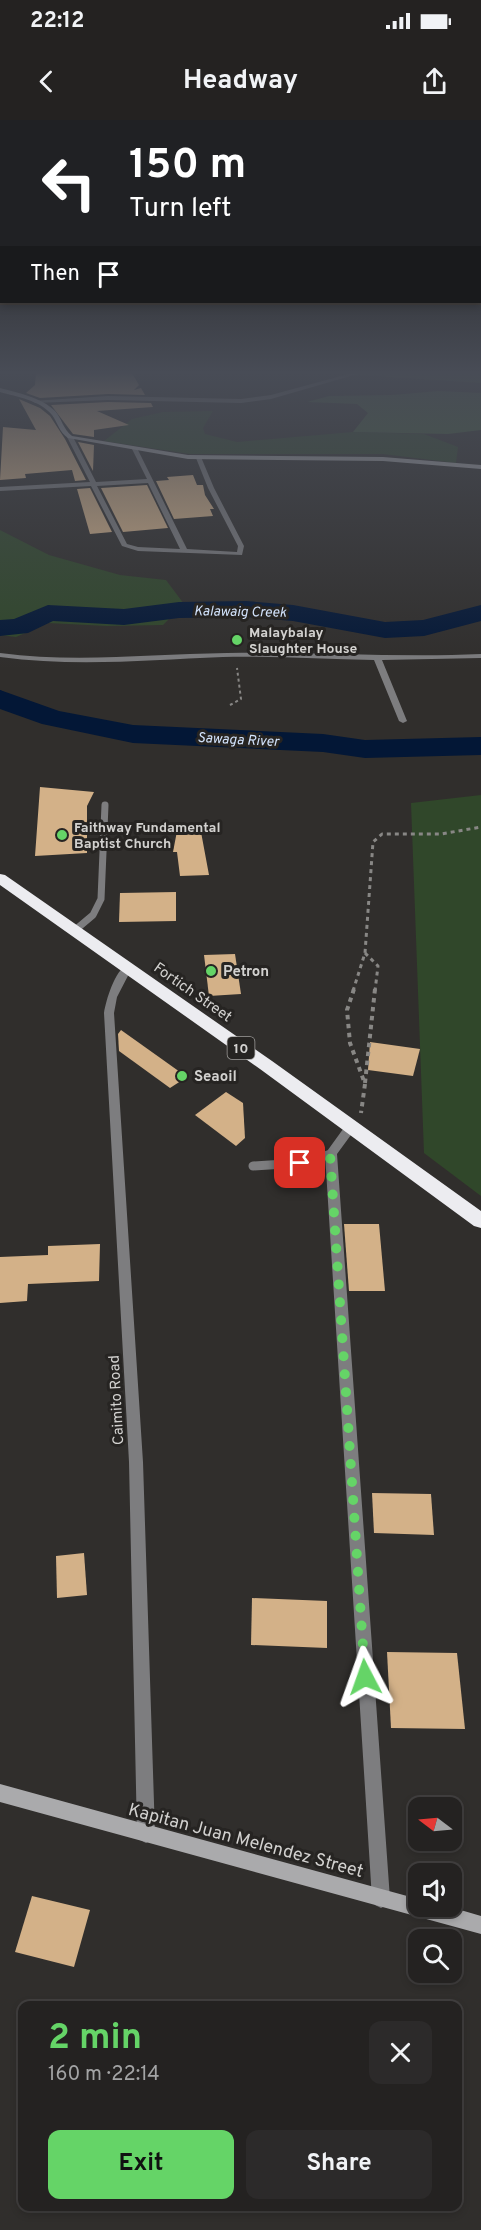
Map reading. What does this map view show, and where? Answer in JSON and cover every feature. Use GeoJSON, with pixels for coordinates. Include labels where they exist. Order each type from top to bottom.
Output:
{"type":"FeatureCollection","features":[{"type":"Feature","properties":{"kind":"highway","name":"Fortich Street"},"geometry":{"type":"LineString","coordinates":[[1,881],[266,1065],[481,1221]]}},
{"type":"Feature","properties":{"kind":"street"},"geometry":{"type":"LineString","coordinates":[[87,471],[123,545],[138,549],[235,555],[242,550],[204,471]]}},
{"type":"Feature","properties":{"kind":"street"},"geometry":{"type":"LineString","coordinates":[[146,471],[185,552]]}},
{"type":"Feature","properties":{"kind":"street"},"geometry":{"type":"LineString","coordinates":[[0,489],[151,481]]}},
{"type":"Feature","properties":{"kind":"street"},"geometry":{"type":"LineString","coordinates":[[0,656],[54,662],[228,655],[419,659],[481,656]]}},
{"type":"Feature","properties":{"kind":"street"},"geometry":{"type":"LineString","coordinates":[[377,658],[402,721]]}},
{"type":"Feature","properties":{"kind":"street","name":"Caimito Road"},"geometry":{"type":"LineString","coordinates":[[127,968],[112,997],[110,1013],[136,1462],[146,1834]]}},
{"type":"Feature","properties":{"kind":"street"},"geometry":{"type":"LineString","coordinates":[[350,1128],[330,1154],[381,1899]]}},
{"type":"Feature","properties":{"kind":"street","name":"Kapitan Juan Melendez Street"},"geometry":{"type":"LineString","coordinates":[[0,1793],[481,1925]]}},
{"type":"Feature","properties":{"kind":"lane"},"geometry":{"type":"LineString","coordinates":[[74,931],[93,915],[101,899],[105,805]]}},
{"type":"Feature","properties":{"kind":"lane"},"geometry":{"type":"LineString","coordinates":[[253,1166],[300,1163],[330,1154]]}},
{"type":"Feature","properties":{"kind":"path"},"geometry":{"type":"LineString","coordinates":[[228,655],[237,669],[241,699],[230,705]]}},
{"type":"Feature","properties":{"kind":"path"},"geometry":{"type":"LineString","coordinates":[[365,1084],[350,1043],[347,1010],[365,952],[373,843],[382,834],[441,834],[481,827]]}},
{"type":"Feature","properties":{"kind":"path"},"geometry":{"type":"LineString","coordinates":[[350,1128],[362,1110],[378,966],[365,952]]}},
{"type":"Feature","properties":{"kind":"green space"},"geometry":{"type":"Polygon","coordinates":[[[0,530],[49,555],[120,575],[166,580],[184,604],[163,625],[107,626],[48,623],[16,637],[0,635],[0,530]]]}},
{"type":"Feature","properties":{"kind":"green space"},"geometry":{"type":"Polygon","coordinates":[[[481,795],[481,1196],[424,1153],[411,803],[481,795]]]}},
{"type":"Feature","properties":{"kind":"water"},"geometry":{"type":"Polygon","coordinates":[[[0,690],[27,704],[133,734],[65,726],[32,719],[0,707],[0,690]]]}},
{"type":"Feature","properties":{"kind":"building"},"geometry":{"type":"Polygon","coordinates":[[[0,471],[55,471],[25,474],[26,478],[0,480],[0,471]]]}},
{"type":"Feature","properties":{"kind":"building"},"geometry":{"type":"Polygon","coordinates":[[[72,471],[82,471],[86,480],[75,481],[72,471]]]}},
{"type":"Feature","properties":{"kind":"building"},"geometry":{"type":"Polygon","coordinates":[[[193,475],[197,485],[203,485],[205,495],[214,509],[210,509],[213,516],[174,519],[156,481],[169,480],[167,477],[193,475]]]}},
{"type":"Feature","properties":{"kind":"building"},"geometry":{"type":"Polygon","coordinates":[[[147,485],[168,528],[123,532],[101,488],[147,485]]]}},
{"type":"Feature","properties":{"kind":"building"},"geometry":{"type":"Polygon","coordinates":[[[90,488],[112,532],[90,534],[77,489],[90,488]]]}},
{"type":"Feature","properties":{"kind":"building"},"geometry":{"type":"Polygon","coordinates":[[[40,787],[94,792],[87,806],[87,853],[35,856],[40,787]]]}},
{"type":"Feature","properties":{"kind":"building"},"geometry":{"type":"Polygon","coordinates":[[[177,831],[201,832],[209,875],[180,876],[177,852],[173,852],[177,831]]]}},
{"type":"Feature","properties":{"kind":"building"},"geometry":{"type":"Polygon","coordinates":[[[176,892],[176,921],[119,922],[120,893],[176,892]]]}},
{"type":"Feature","properties":{"kind":"building"},"geometry":{"type":"Polygon","coordinates":[[[235,954],[241,994],[209,996],[204,955],[235,954]]]}},
{"type":"Feature","properties":{"kind":"building"},"geometry":{"type":"Polygon","coordinates":[[[121,1030],[187,1077],[170,1088],[119,1051],[118,1034],[121,1030]]]}},
{"type":"Feature","properties":{"kind":"building"},"geometry":{"type":"Polygon","coordinates":[[[370,1042],[420,1049],[413,1076],[368,1070],[370,1042]]]}},
{"type":"Feature","properties":{"kind":"building"},"geometry":{"type":"Polygon","coordinates":[[[226,1092],[243,1103],[245,1138],[236,1146],[195,1115],[226,1092]]]}},
{"type":"Feature","properties":{"kind":"building"},"geometry":{"type":"Polygon","coordinates":[[[344,1224],[379,1224],[385,1291],[349,1291],[344,1224]]]}},
{"type":"Feature","properties":{"kind":"building"},"geometry":{"type":"Polygon","coordinates":[[[100,1244],[99,1281],[28,1284],[27,1301],[0,1303],[0,1257],[48,1255],[48,1246],[100,1244]]]}},
{"type":"Feature","properties":{"kind":"building"},"geometry":{"type":"Polygon","coordinates":[[[372,1493],[431,1494],[434,1535],[374,1533],[372,1493]]]}},
{"type":"Feature","properties":{"kind":"building"},"geometry":{"type":"Polygon","coordinates":[[[84,1553],[87,1595],[57,1598],[56,1556],[84,1553]]]}},
{"type":"Feature","properties":{"kind":"building"},"geometry":{"type":"Polygon","coordinates":[[[252,1598],[327,1601],[327,1648],[251,1645],[252,1598]]]}},
{"type":"Feature","properties":{"kind":"building"},"geometry":{"type":"Polygon","coordinates":[[[387,1652],[457,1653],[465,1729],[391,1728],[387,1652]]]}},
{"type":"Feature","properties":{"kind":"building"},"geometry":{"type":"Polygon","coordinates":[[[32,1896],[90,1910],[74,1967],[15,1952],[32,1896]]]}},
{"type":"Feature","properties":{"kind":"waterway","name":"Kalawaig Creek"},"geometry":{"type":"LineString","coordinates":[[0,628],[19,627],[48,613],[124,617],[179,610],[246,609],[293,613],[385,630],[424,628],[481,613]]}},
{"type":"Feature","properties":{"kind":"waterway","name":"Sawaga River"},"geometry":{"type":"LineString","coordinates":[[0,699],[52,718],[133,734],[323,743],[365,749],[481,746]]}},
{"type":"Feature","properties":{"kind":"place","name":"Malaybalay Slaughter House"},"geometry":{"type":"Point","coordinates":[237,640]}},
{"type":"Feature","properties":{"kind":"place","name":"Faithway Fundamental Baptist Church"},"geometry":{"type":"Point","coordinates":[62,835]}},
{"type":"Feature","properties":{"kind":"place","name":"Petron"},"geometry":{"type":"Point","coordinates":[211,971]}},
{"type":"Feature","properties":{"kind":"place","name":"Seaoil"},"geometry":{"type":"Point","coordinates":[182,1076]}},
{"type":"Feature","properties":{"kind":"route"},"geometry":{"type":"LineString","coordinates":[[300,1163],[330,1154],[365,1677]]}}]}
